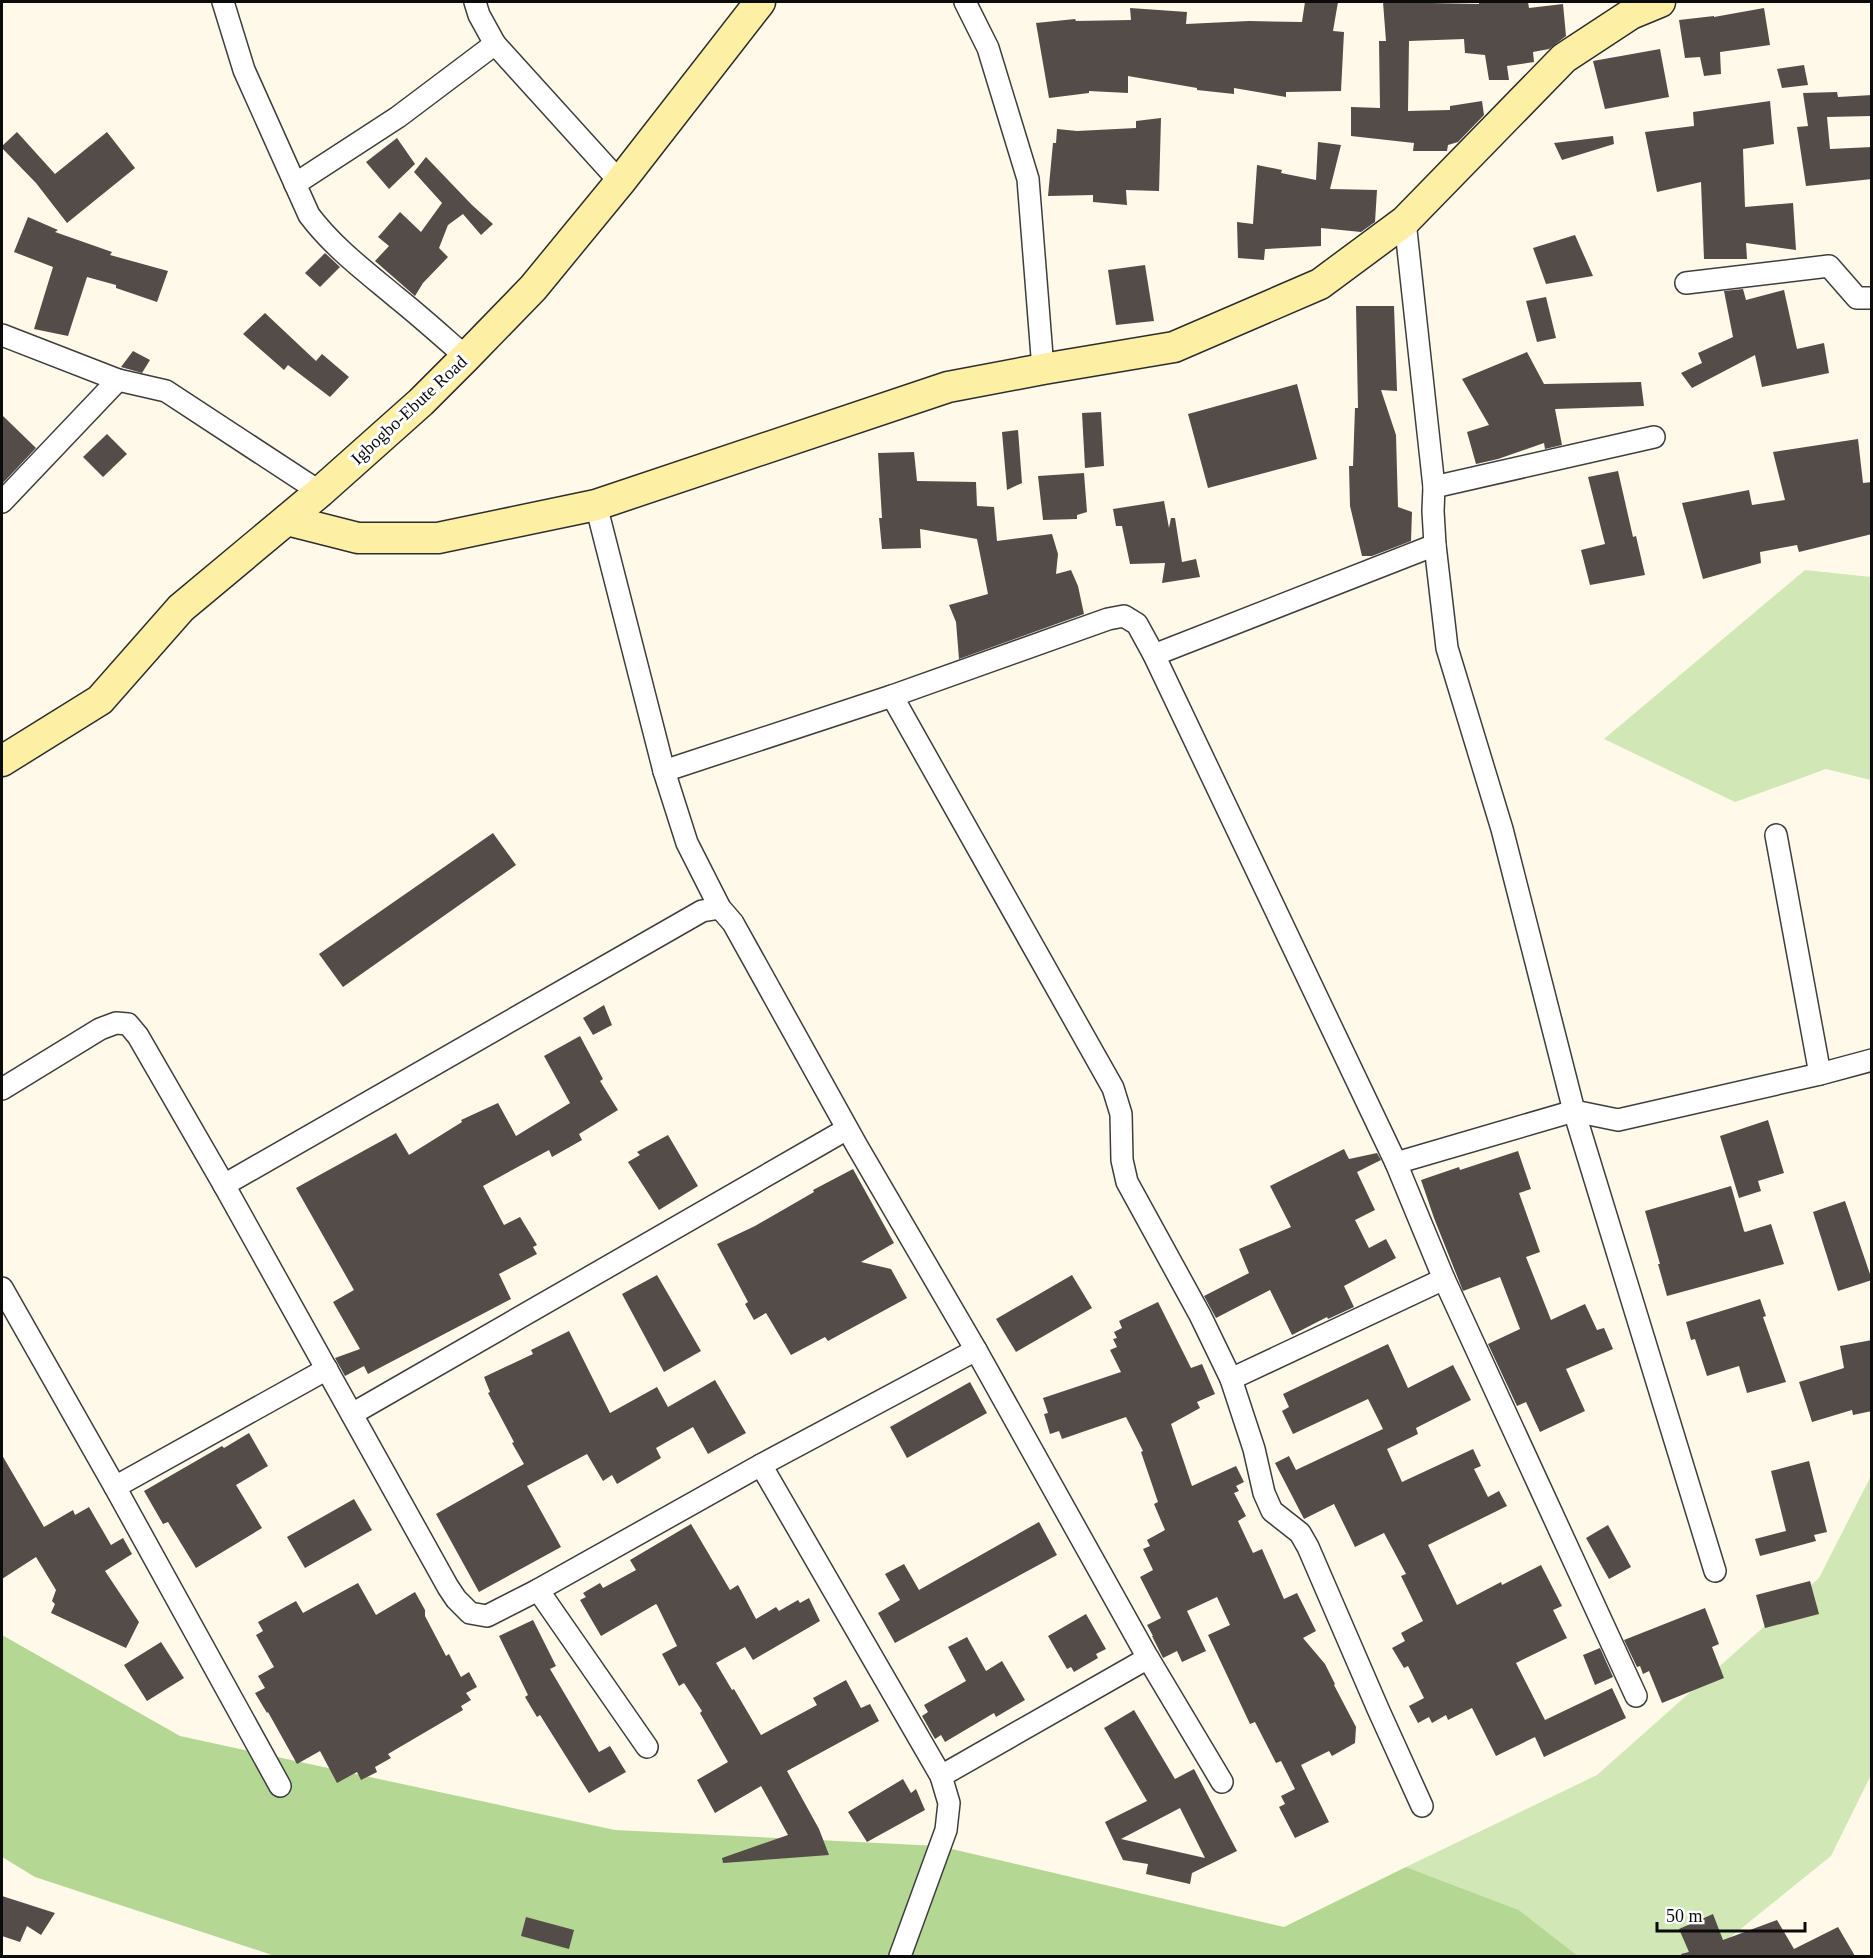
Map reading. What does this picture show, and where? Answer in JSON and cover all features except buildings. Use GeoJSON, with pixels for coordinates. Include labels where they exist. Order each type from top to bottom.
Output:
{"type":"FeatureCollection","features":[{"type":"Feature","properties":{"kind":"street"},"geometry":{"type":"LineString","coordinates":[[223,2],[244,70],[309,215],[322,232],[351,259],[465,357]]}},
{"type":"Feature","properties":{"kind":"street"},"geometry":{"type":"LineString","coordinates":[[475,2],[479,15],[495,44],[620,182]]}},
{"type":"Feature","properties":{"kind":"street","name":"Igbogbo-Ebute Road"},"geometry":{"type":"LineString","coordinates":[[2,761],[100,700],[181,608],[320,492],[421,402],[533,288],[620,182],[760,2]]}},
{"type":"Feature","properties":{"kind":"street"},"geometry":{"type":"LineString","coordinates":[[965,2],[988,48],[1028,179],[1043,369]]}},
{"type":"Feature","properties":{"kind":"street"},"geometry":{"type":"LineString","coordinates":[[287,520],[358,538],[438,538],[596,505],[948,387],[1174,347],[1320,284],[1405,221],[1564,58],[1631,14],[1660,2]]}},
{"type":"Feature","properties":{"kind":"street"},"geometry":{"type":"LineString","coordinates":[[295,184],[398,117],[495,44]]}},
{"type":"Feature","properties":{"kind":"street"},"geometry":{"type":"LineString","coordinates":[[1405,221],[1434,487],[1435,545],[1447,648],[1502,829],[1574,1111],[1715,1572]]}},
{"type":"Feature","properties":{"kind":"street"},"geometry":{"type":"LineString","coordinates":[[1686,283],[1829,266],[1857,298],[1872,298]]}},
{"type":"Feature","properties":{"kind":"street"},"geometry":{"type":"LineString","coordinates":[[2,335],[118,380],[166,391],[320,492]]}},
{"type":"Feature","properties":{"kind":"street"},"geometry":{"type":"LineString","coordinates":[[2,502],[118,380]]}},
{"type":"Feature","properties":{"kind":"street"},"geometry":{"type":"LineString","coordinates":[[1434,487],[1654,437]]}},
{"type":"Feature","properties":{"kind":"street"},"geometry":{"type":"LineString","coordinates":[[596,505],[664,771],[687,843],[720,908],[733,923],[847,1129],[976,1350],[1149,1658],[1222,1782]]}},
{"type":"Feature","properties":{"kind":"street"},"geometry":{"type":"LineString","coordinates":[[1154,655],[1435,545]]}},
{"type":"Feature","properties":{"kind":"street"},"geometry":{"type":"LineString","coordinates":[[664,771],[892,696],[1108,619],[1124,616],[1137,624],[1154,655],[1396,1163],[1444,1279],[1636,1696]]}},
{"type":"Feature","properties":{"kind":"street"},"geometry":{"type":"LineString","coordinates":[[892,696],[1113,1088],[1121,1114],[1122,1160],[1126,1182],[1200,1315],[1231,1379],[1254,1449],[1264,1493],[1272,1511],[1300,1533],[1308,1547],[1422,1806]]}},
{"type":"Feature","properties":{"kind":"street"},"geometry":{"type":"LineString","coordinates":[[1776,835],[1820,1074]]}},
{"type":"Feature","properties":{"kind":"street"},"geometry":{"type":"LineString","coordinates":[[224,1185],[702,911],[720,908]]}},
{"type":"Feature","properties":{"kind":"street"},"geometry":{"type":"LineString","coordinates":[[2,1089],[100,1029],[116,1023],[128,1024],[138,1036],[224,1185],[448,1587],[470,1613],[486,1616],[538,1590],[761,1465],[976,1350]]}},
{"type":"Feature","properties":{"kind":"street"},"geometry":{"type":"LineString","coordinates":[[1396,1163],[1574,1111],[1618,1120],[1872,1060]]}},
{"type":"Feature","properties":{"kind":"street"},"geometry":{"type":"LineString","coordinates":[[352,1414],[847,1129]]}},
{"type":"Feature","properties":{"kind":"street"},"geometry":{"type":"LineString","coordinates":[[1231,1379],[1444,1279]]}},
{"type":"Feature","properties":{"kind":"street"},"geometry":{"type":"LineString","coordinates":[[2,1288],[280,1786]]}},
{"type":"Feature","properties":{"kind":"street"},"geometry":{"type":"LineString","coordinates":[[115,1487],[327,1369]]}},
{"type":"Feature","properties":{"kind":"street"},"geometry":{"type":"LineString","coordinates":[[761,1465],[941,1776],[949,1803],[946,1830],[900,1956]]}},
{"type":"Feature","properties":{"kind":"street"},"geometry":{"type":"LineString","coordinates":[[538,1590],[647,1747]]}},
{"type":"Feature","properties":{"kind":"street"},"geometry":{"type":"LineString","coordinates":[[941,1776],[1149,1658]]}},
{"type":"Feature","properties":{"kind":"green space"},"geometry":{"type":"Polygon","coordinates":[[[1805,570],[1871,577],[1871,780],[1826,769],[1735,802],[1604,739],[1805,570]]]}},
{"type":"Feature","properties":{"kind":"green space"},"geometry":{"type":"Polygon","coordinates":[[[1871,1476],[1871,1775],[1831,1856],[1707,1956],[1578,1956],[1519,1910],[1406,1867],[1597,1775],[1819,1578],[1871,1476]]]}},
{"type":"Feature","properties":{"kind":"green space"},"geometry":{"type":"Polygon","coordinates":[[[2,1635],[180,1736],[615,1830],[939,1846],[1284,1927],[1406,1867],[1519,1910],[1578,1956],[275,1956],[35,1877],[2,1857],[2,1635]]]}}]}
